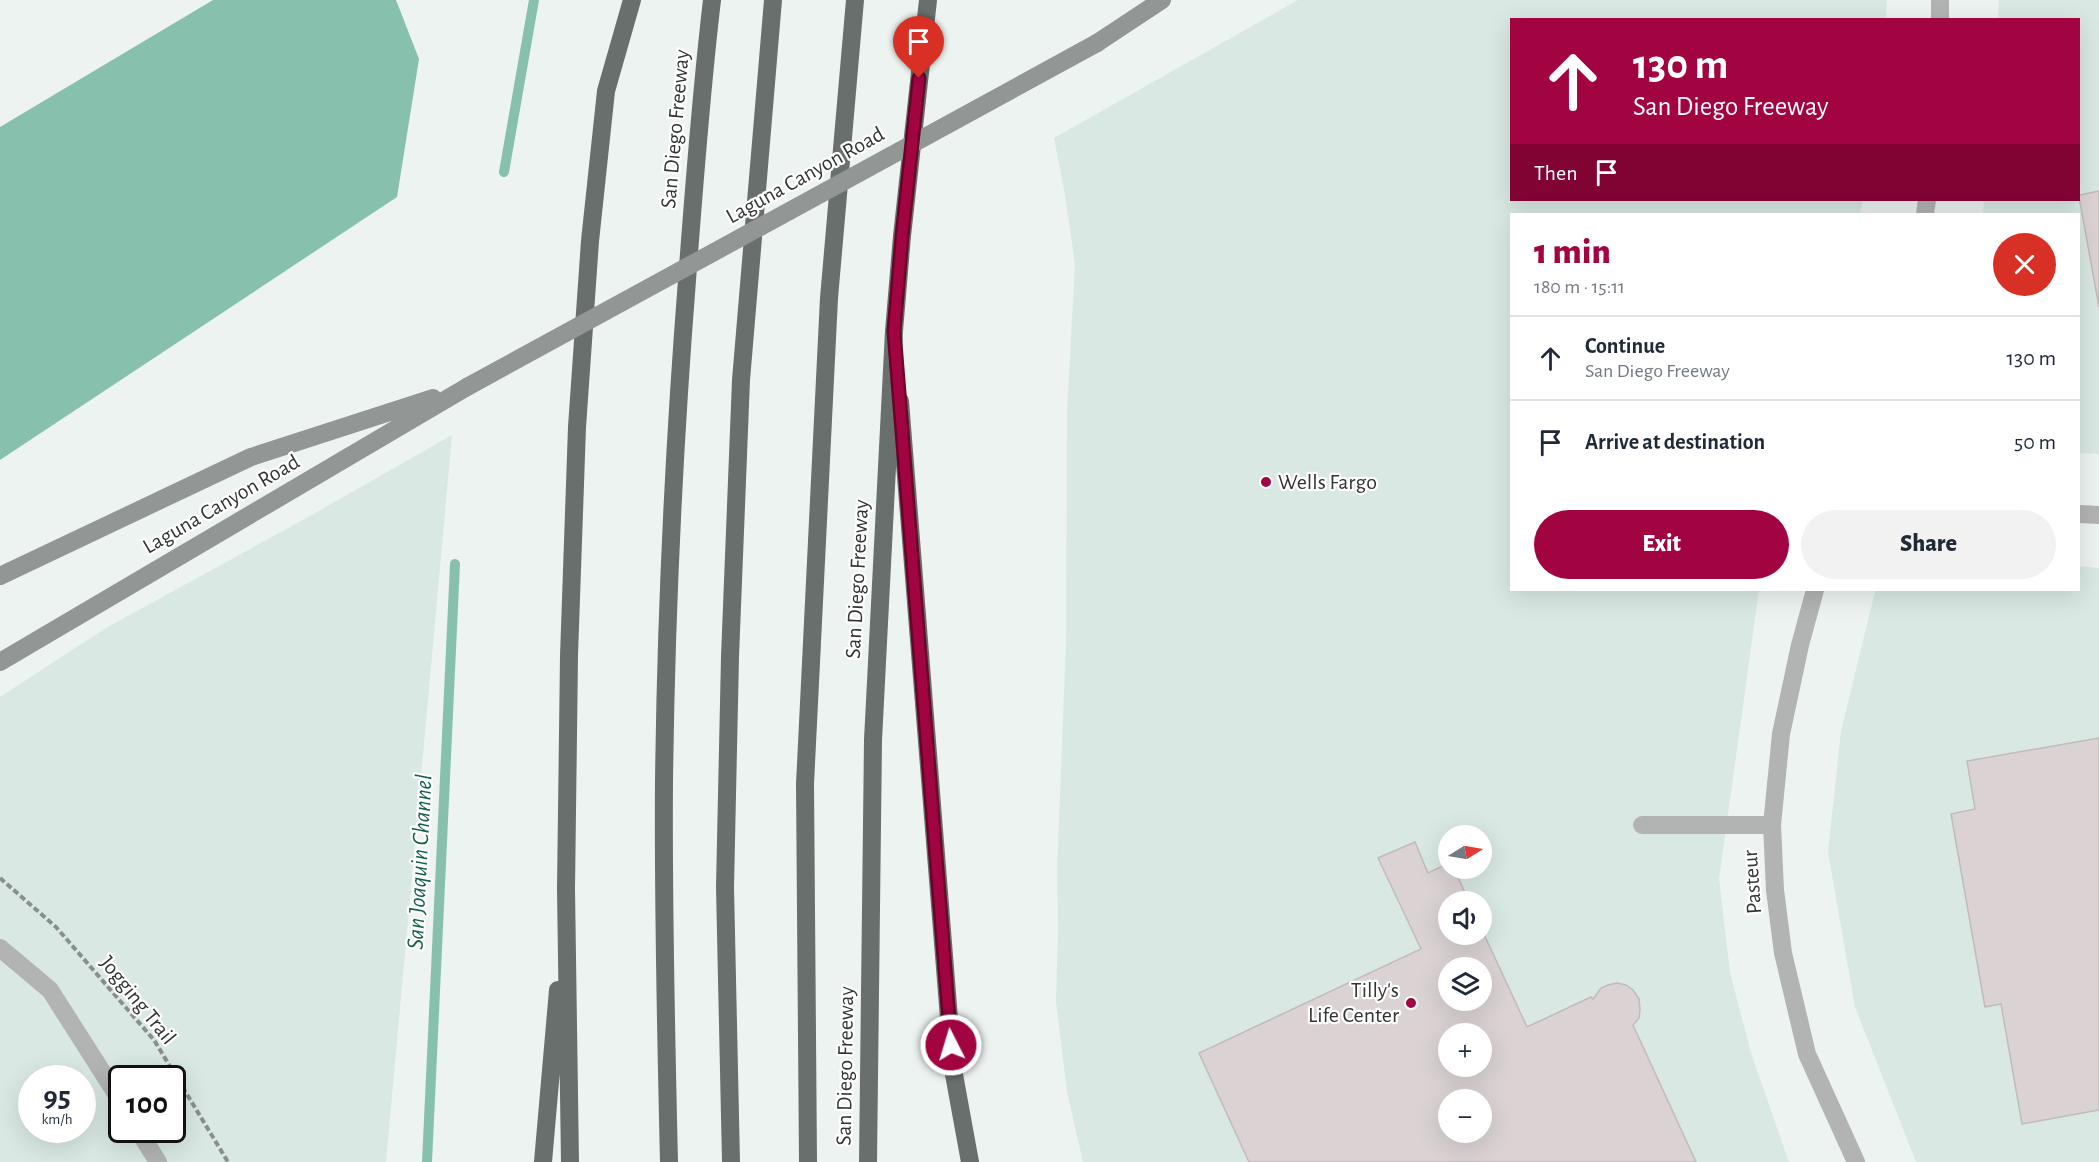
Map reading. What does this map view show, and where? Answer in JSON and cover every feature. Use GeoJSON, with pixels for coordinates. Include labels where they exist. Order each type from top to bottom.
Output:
{"type":"FeatureCollection","features":[{"type":"Feature","properties":{"kind":"highway"},"geometry":{"type":"LineString","coordinates":[[570,1162],[566,889],[569,656],[576,461],[590,241],[606,91],[632,0]]}},
{"type":"Feature","properties":{"kind":"highway","name":"San Diego Freeway"},"geometry":{"type":"LineString","coordinates":[[669,1162],[664,781],[675,434],[693,197],[712,0]]}},
{"type":"Feature","properties":{"kind":"highway"},"geometry":{"type":"LineString","coordinates":[[731,1162],[725,887],[730,657],[741,380],[773,0]]}},
{"type":"Feature","properties":{"kind":"highway"},"geometry":{"type":"LineString","coordinates":[[808,1162],[805,784],[829,298],[855,0]]}},
{"type":"Feature","properties":{"kind":"highway","name":"San Diego Freeway"},"geometry":{"type":"LineString","coordinates":[[868,1162],[873,740],[894,331],[928,0]]}},
{"type":"Feature","properties":{"kind":"highway"},"geometry":{"type":"LineString","coordinates":[[894,331],[953,1069],[970,1162]]}},
{"type":"Feature","properties":{"kind":"highway"},"geometry":{"type":"LineString","coordinates":[[543,1162],[566,889]]}},
{"type":"Feature","properties":{"kind":"main road","name":"Laguna Canyon Road"},"geometry":{"type":"LineString","coordinates":[[0,662],[467,387],[1097,43],[1162,0]]}},
{"type":"Feature","properties":{"kind":"main road","name":"Laguna Canyon Road"},"geometry":{"type":"LineString","coordinates":[[0,576],[251,457],[467,387]]}},
{"type":"Feature","properties":{"kind":"street"},"geometry":{"type":"LineString","coordinates":[[1940,0],[1940,18]]}},
{"type":"Feature","properties":{"kind":"street"},"geometry":{"type":"LineString","coordinates":[[2080,513],[2099,515]]}},
{"type":"Feature","properties":{"kind":"street","name":"Pasteur"},"geometry":{"type":"LineString","coordinates":[[1815,591],[1800,645],[1781,734],[1772,825],[1775,890],[1783,953],[1807,1054],[1856,1162]]}},
{"type":"Feature","properties":{"kind":"street"},"geometry":{"type":"LineString","coordinates":[[1642,825],[1772,825]]}},
{"type":"Feature","properties":{"kind":"street"},"geometry":{"type":"LineString","coordinates":[[0,948],[50,990],[108,1081]]}},
{"type":"Feature","properties":{"kind":"street"},"geometry":{"type":"LineString","coordinates":[[146,1143],[158,1162]]}},
{"type":"Feature","properties":{"kind":"path","name":"Jogging Trail"},"geometry":{"type":"LineString","coordinates":[[0,878],[56,927],[154,1040],[228,1162]]}},
{"type":"Feature","properties":{"kind":"shaded area"},"geometry":{"type":"Polygon","coordinates":[[[213,0],[396,0],[419,59],[397,197],[0,460],[0,127],[213,0]]]}},
{"type":"Feature","properties":{"kind":"shaded area"},"geometry":{"type":"Polygon","coordinates":[[[1298,0],[1887,0],[1886,18],[1510,18],[1510,201],[1863,201],[1860,213],[1510,213],[1510,591],[1759,591],[1719,879],[1730,972],[1751,1053],[1789,1162],[1083,1162],[1067,1092],[1056,1001],[1057,870],[1066,645],[1067,412],[1075,264],[1054,138],[1298,0]]]}},
{"type":"Feature","properties":{"kind":"shaded area"},"geometry":{"type":"Polygon","coordinates":[[[1999,0],[2099,0],[2099,454],[2080,453],[2080,213],[1983,213],[1984,201],[2080,201],[2080,18],[1998,18],[1999,0]]]}},
{"type":"Feature","properties":{"kind":"shaded area"},"geometry":{"type":"Polygon","coordinates":[[[452,435],[386,1162],[0,1162],[0,697],[106,628],[452,435]]]}},
{"type":"Feature","properties":{"kind":"shaded area"},"geometry":{"type":"Polygon","coordinates":[[[2080,566],[2099,568],[2099,1162],[1916,1162],[1855,1007],[1828,852],[1841,731],[1875,592],[2080,591],[2080,566]]]}},
{"type":"Feature","properties":{"kind":"building"},"geometry":{"type":"Polygon","coordinates":[[[2099,191],[2099,307],[2080,201],[2080,195],[2099,191]]]}},
{"type":"Feature","properties":{"kind":"building"},"geometry":{"type":"Polygon","coordinates":[[[2099,738],[2099,1110],[2022,1124],[2001,1004],[1985,1007],[1951,814],[1975,809],[1967,761],[2099,738]]]}},
{"type":"Feature","properties":{"kind":"building","name":"Tilly's Life Center"},"geometry":{"type":"Polygon","coordinates":[[[1415,842],[1428,873],[1438,868],[1438,879],[1459,879],[1464,891],[1438,891],[1438,945],[1489,945],[1527,1027],[1591,997],[1593,999],[1601,988],[1608,985],[1617,983],[1633,990],[1639,999],[1640,1009],[1639,1018],[1633,1025],[1696,1162],[1249,1162],[1199,1053],[1421,949],[1378,858],[1415,842]]]}},
{"type":"Feature","properties":{"kind":"waterway","name":"San Joaquin Channel"},"geometry":{"type":"LineString","coordinates":[[504,172],[534,0]]}},
{"type":"Feature","properties":{"kind":"waterway","name":"San Joaquin Channel"},"geometry":{"type":"LineString","coordinates":[[427,1162],[455,564]]}},
{"type":"Feature","properties":{"kind":"place","name":"Wells Fargo"},"geometry":{"type":"Point","coordinates":[1266,482]}},
{"type":"Feature","properties":{"kind":"place","name":"Tilly's Life Center"},"geometry":{"type":"Point","coordinates":[1411,1003]}},
{"type":"Feature","properties":{"kind":"route"},"geometry":{"type":"LineString","coordinates":[[919,78],[894,331],[951,1045]]}}]}
